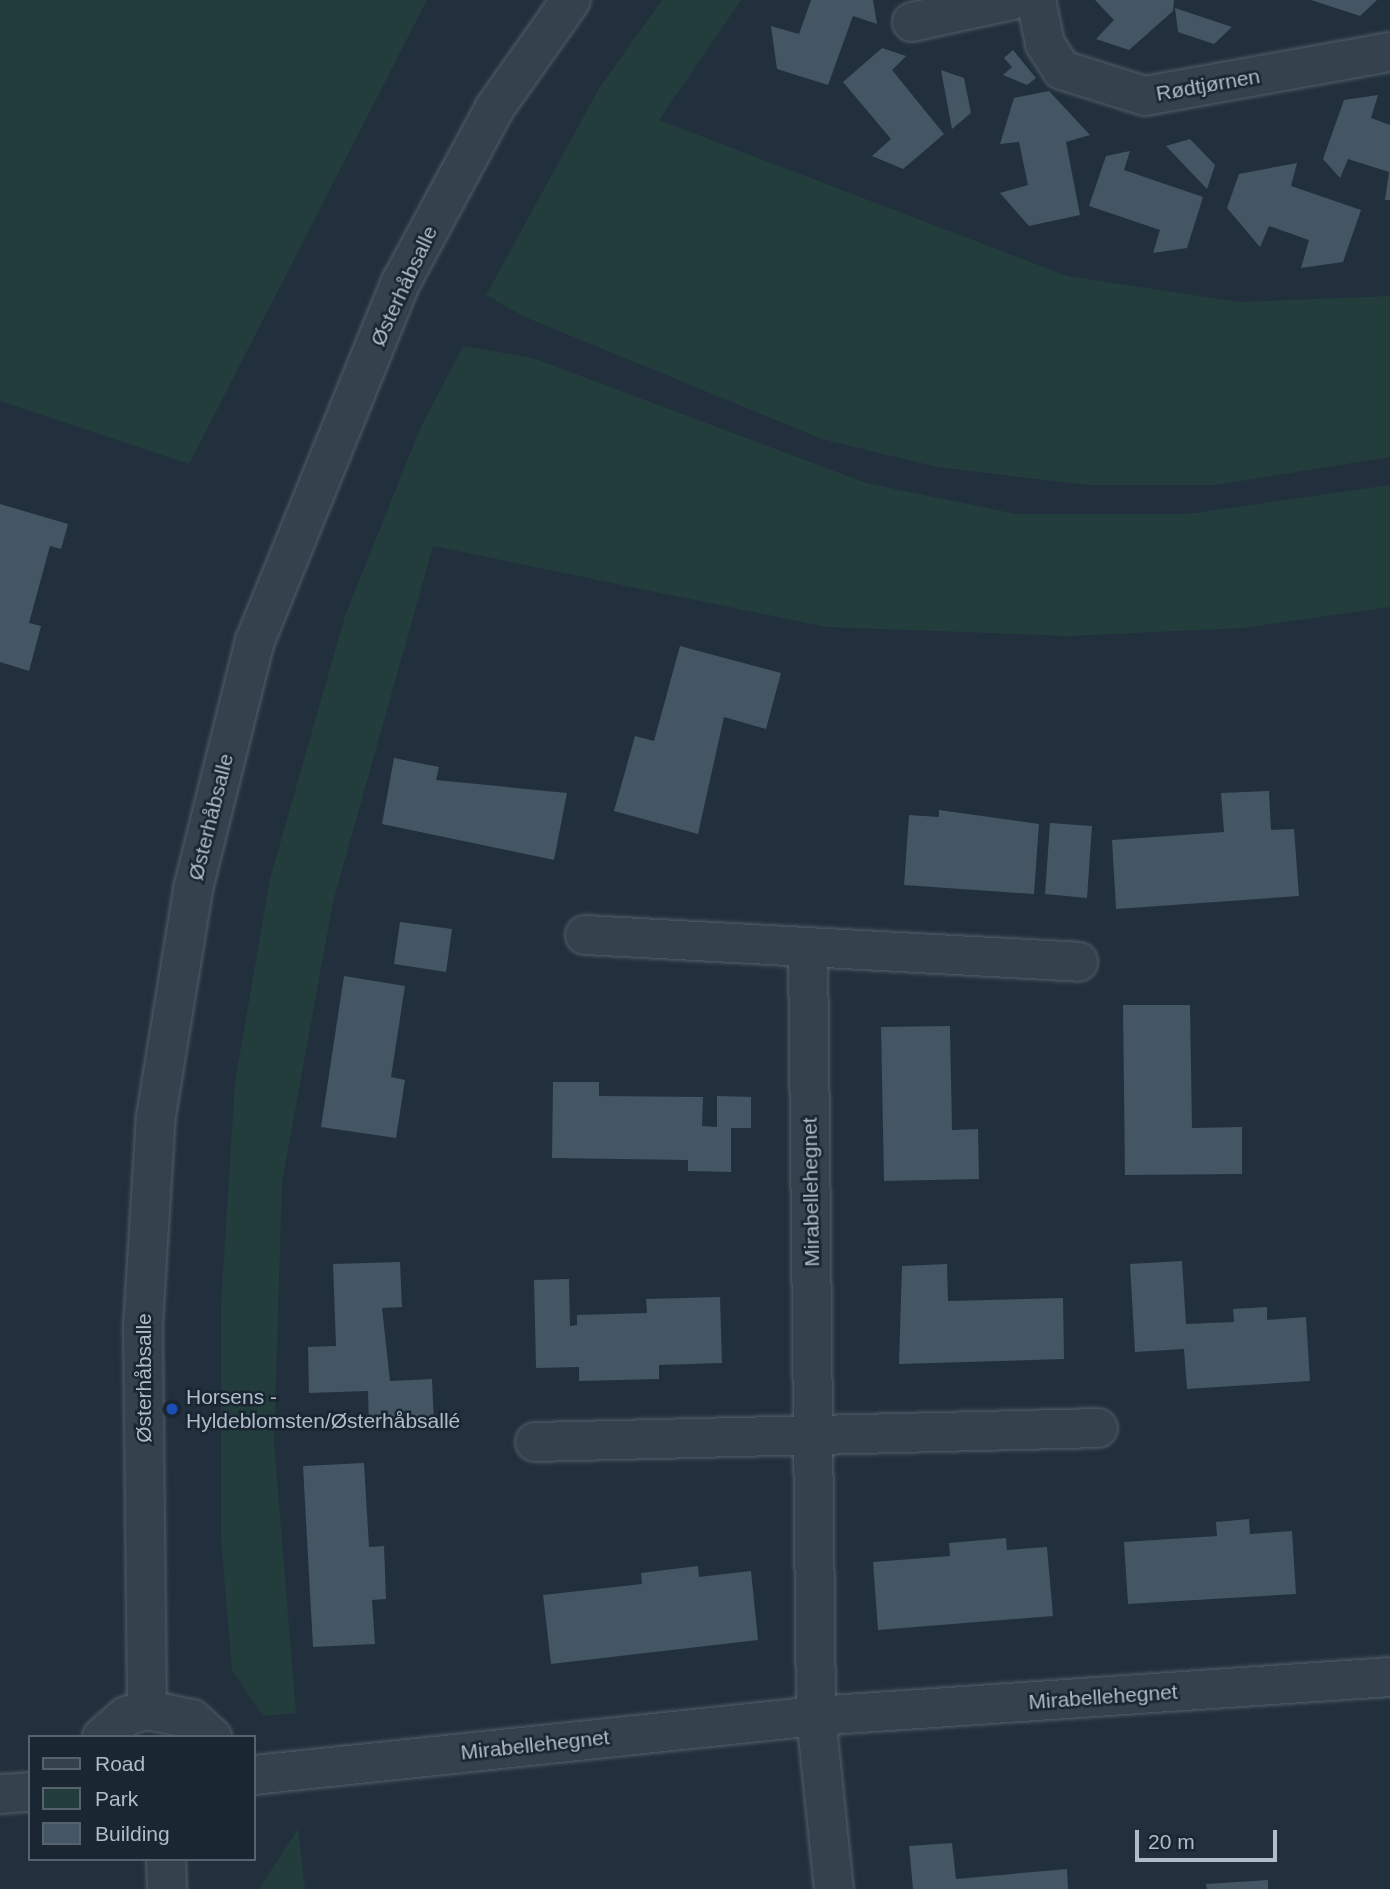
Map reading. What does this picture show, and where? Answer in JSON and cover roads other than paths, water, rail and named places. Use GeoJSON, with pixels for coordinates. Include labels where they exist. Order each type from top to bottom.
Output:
{"type":"FeatureCollection","features":[{"type":"Feature","properties":{"kind":"street","name":"Østerhåbsalle"},"geometry":{"type":"LineString","coordinates":[[147,1710],[143,1326],[156,1116],[206,837],[255,641],[401,282],[494,109],[571,0]]}},
{"type":"Feature","properties":{"kind":"street"},"geometry":{"type":"LineString","coordinates":[[912,22],[1012,0]]}},
{"type":"Feature","properties":{"kind":"street","name":"Rødtjørnen"},"geometry":{"type":"LineString","coordinates":[[1037,0],[1045,44],[1062,70],[1145,96],[1390,52]]}},
{"type":"Feature","properties":{"kind":"street"},"geometry":{"type":"LineString","coordinates":[[585,935],[1078,962]]}},
{"type":"Feature","properties":{"kind":"street","name":"Mirabellehegnet"},"geometry":{"type":"LineString","coordinates":[[808,948],[816,1716],[834,1889]]}},
{"type":"Feature","properties":{"kind":"street"},"geometry":{"type":"LineString","coordinates":[[534,1442],[1098,1428]]}},
{"type":"Feature","properties":{"kind":"street","name":"Mirabellehegnet"},"geometry":{"type":"LineString","coordinates":[[256,1775],[816,1716],[1390,1677]]}},
{"type":"Feature","properties":{"kind":"street"},"geometry":{"type":"LineString","coordinates":[[104,1735],[126,1716],[147,1710],[192,1719],[210,1735]]}},
{"type":"Feature","properties":{"kind":"street"},"geometry":{"type":"LineString","coordinates":[[0,1794],[28,1793]]}},
{"type":"Feature","properties":{"kind":"street"},"geometry":{"type":"LineString","coordinates":[[166,1861],[167,1889]]}},
{"type":"Feature","properties":{"kind":"place","name":"Horsens - Hyldeblomsten/Østerhåbsallé"},"geometry":{"type":"Point","coordinates":[172,1409]}}]}
